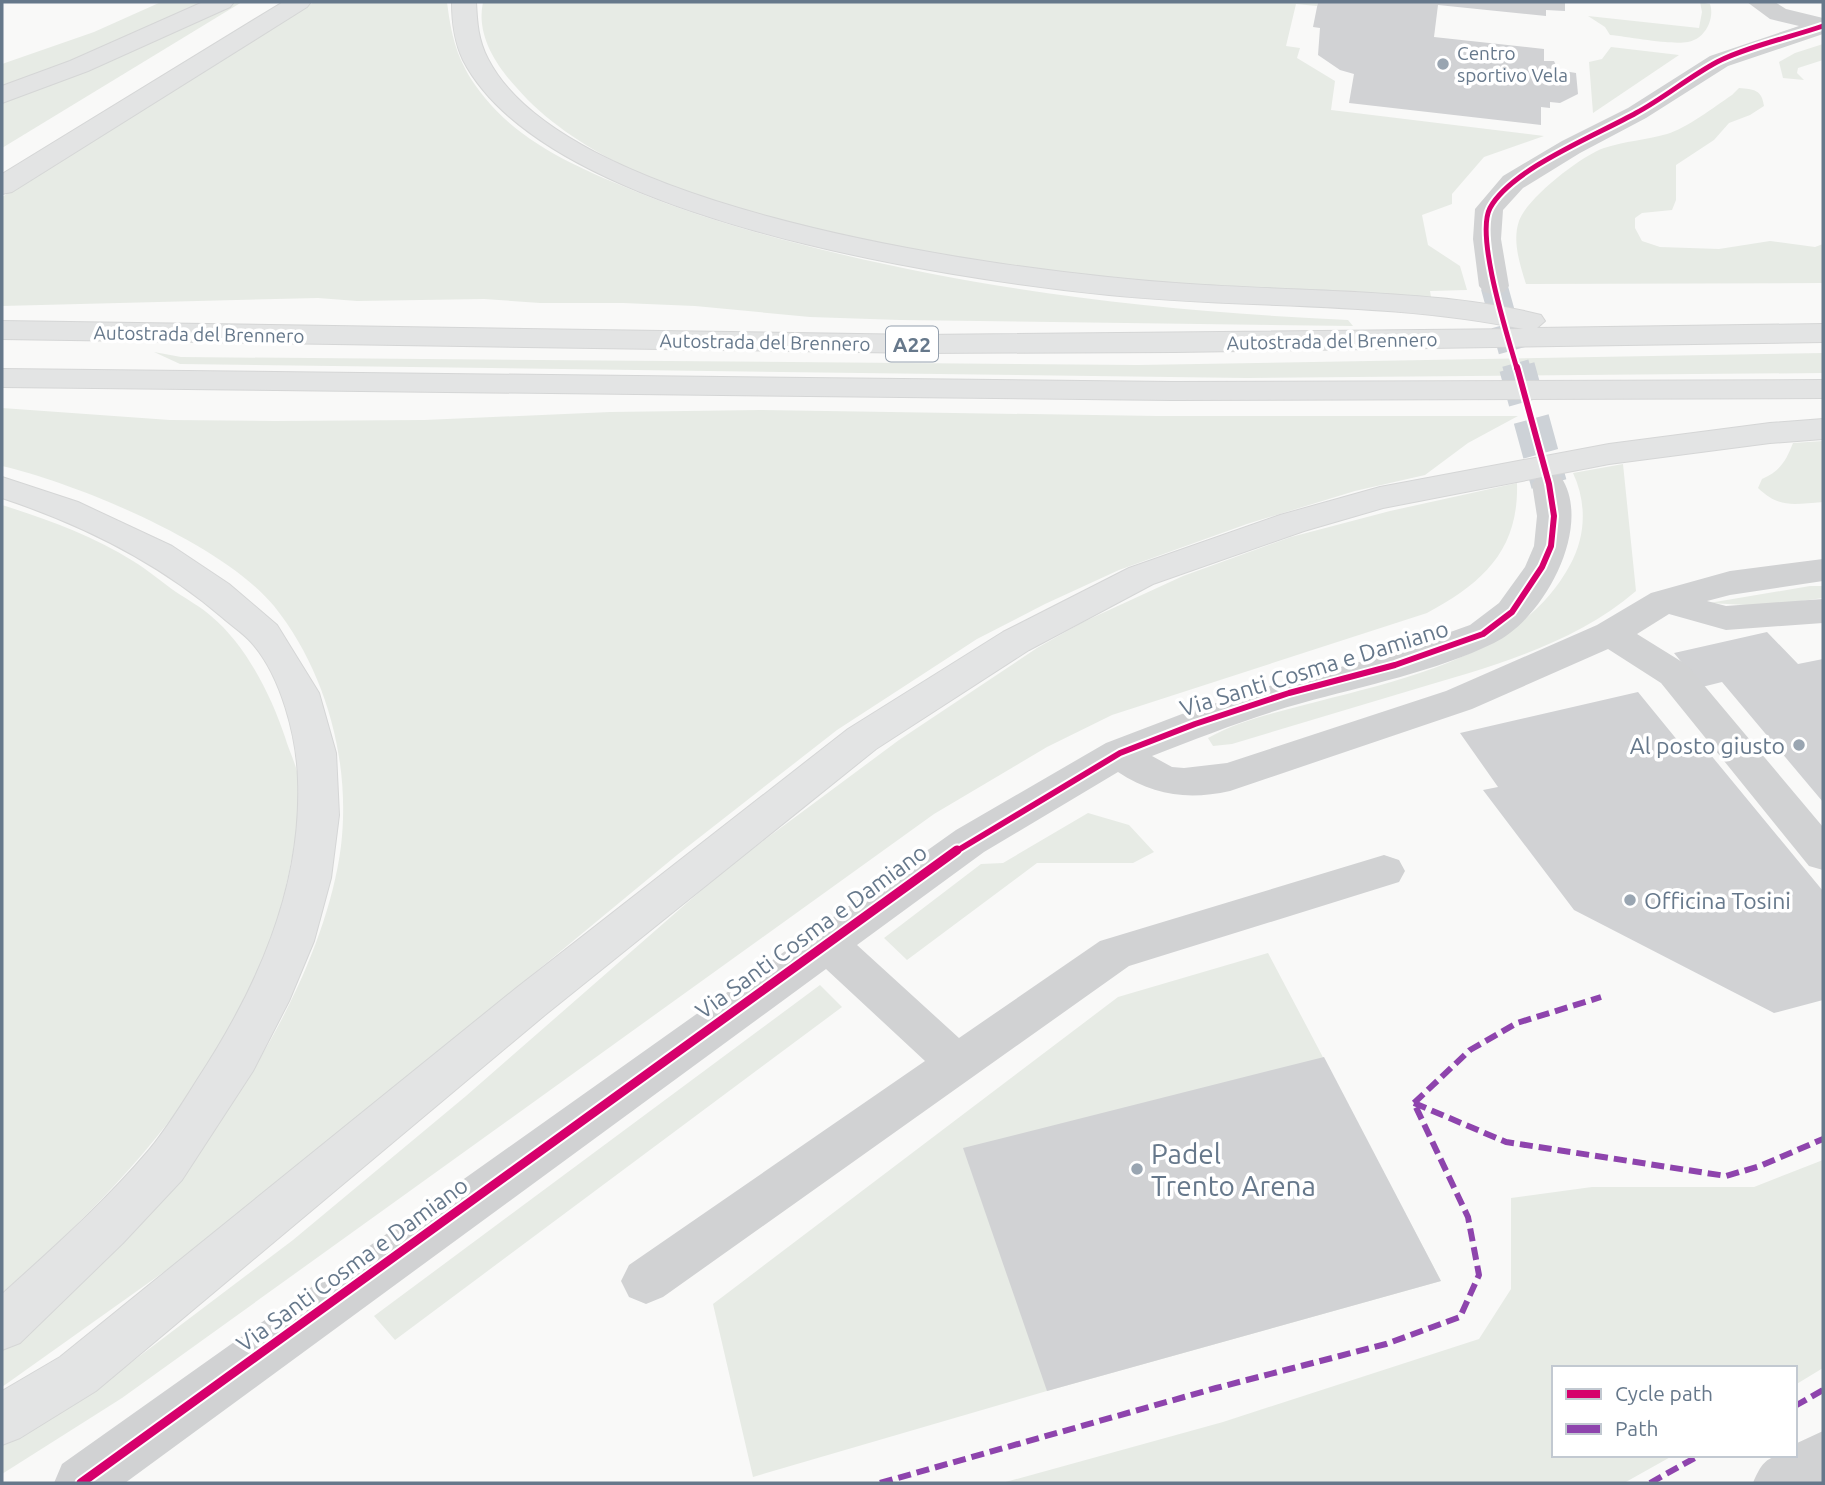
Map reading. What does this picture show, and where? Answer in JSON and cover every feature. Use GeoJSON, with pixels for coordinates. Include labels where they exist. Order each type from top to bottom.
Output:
{"type":"FeatureCollection","features":[{"type":"Feature","properties":{"kind":"highway"},"geometry":{"type":"LineString","coordinates":[[2,95],[79,66],[222,2]]}},
{"type":"Feature","properties":{"kind":"highway"},"geometry":{"type":"LineString","coordinates":[[2,161],[265,2]]}},
{"type":"Feature","properties":{"kind":"highway"},"geometry":{"type":"LineString","coordinates":[[2,186],[299,2]]}},
{"type":"Feature","properties":{"kind":"highway"},"geometry":{"type":"LineString","coordinates":[[464,2],[462,23],[468,45],[499,95],[570,150],[663,193],[711,208],[886,253],[1034,276],[1157,290],[1453,307],[1619,336]]}},
{"type":"Feature","properties":{"kind":"highway","name":"Autostrada del Brennero"},"geometry":{"type":"LineString","coordinates":[[2,330],[922,344],[1823,333]]}},
{"type":"Feature","properties":{"kind":"highway","name":"Autostrada del Brennero"},"geometry":{"type":"LineString","coordinates":[[2,378],[1172,391],[1823,389]]}},
{"type":"Feature","properties":{"kind":"highway"},"geometry":{"type":"LineString","coordinates":[[2,1420],[78,1374],[530,1002],[862,739],[1016,641],[1141,576],[1292,523],[1380,498],[1609,454],[1770,433],[1823,429]]}},
{"type":"Feature","properties":{"kind":"highway"},"geometry":{"type":"LineString","coordinates":[[2,487],[37,498],[113,530],[173,562],[220,594],[267,637],[295,685],[316,740],[322,799],[311,884],[279,979],[238,1060],[166,1163],[81,1254],[2,1326]]}},
{"type":"Feature","properties":{"kind":"street"},"geometry":{"type":"LineString","coordinates":[[1719,61],[1750,12],[1778,14],[1823,25]]}},
{"type":"Feature","properties":{"kind":"street"},"geometry":{"type":"LineString","coordinates":[[1494,286],[1487,223],[1489,209],[1513,182],[1571,147],[1637,113],[1719,61],[1823,25]]}},
{"type":"Feature","properties":{"kind":"street","name":"Via Santi Cosma e Damiano"},"geometry":{"type":"LineString","coordinates":[[81,1483],[970,841],[1119,753],[1289,693],[1395,665],[1483,634],[1512,612],[1542,567],[1551,546],[1554,516],[1549,484]]}},
{"type":"Feature","properties":{"kind":"street"},"geometry":{"type":"LineString","coordinates":[[1119,753],[1153,777],[1176,784],[1199,784],[1230,777],[1459,700],[1610,634],[1664,601],[1730,583],[1823,570]]}},
{"type":"Feature","properties":{"kind":"street"},"geometry":{"type":"LineString","coordinates":[[1664,601],[1726,618],[1823,611]]}},
{"type":"Feature","properties":{"kind":"street"},"geometry":{"type":"LineString","coordinates":[[1610,634],[1674,674],[1823,855]]}},
{"type":"Feature","properties":{"kind":"street"},"geometry":{"type":"LineString","coordinates":[[646,1281],[1115,953],[1384,871]]}},
{"type":"Feature","properties":{"kind":"street"},"geometry":{"type":"LineString","coordinates":[[826,943],[957,1063]]}},
{"type":"Feature","properties":{"kind":"street"},"geometry":{"type":"LineString","coordinates":[[1780,1483],[1823,1457]]}},
{"type":"Feature","properties":{"kind":"shaded area"},"geometry":{"type":"Polygon","coordinates":[[[161,2],[204,2],[69,64],[2,89],[2,64],[94,32],[161,2]]]}},
{"type":"Feature","properties":{"kind":"shaded area"},"geometry":{"type":"Polygon","coordinates":[[[234,2],[242,2],[2,148],[2,101],[188,26],[234,2]]]}},
{"type":"Feature","properties":{"kind":"shaded area"},"geometry":{"type":"Polygon","coordinates":[[[314,2],[447,2],[454,42],[469,75],[500,115],[517,129],[536,143],[596,175],[712,219],[840,254],[966,280],[1156,306],[1348,320],[1353,326],[900,320],[810,317],[695,306],[540,303],[484,299],[357,301],[318,298],[2,306],[2,197],[314,2]]]}},
{"type":"Feature","properties":{"kind":"shaded area"},"geometry":{"type":"Polygon","coordinates":[[[483,2],[1318,2],[1317,6],[1296,4],[1286,46],[1300,48],[1297,58],[1335,81],[1331,110],[1544,136],[1484,157],[1452,194],[1452,204],[1422,215],[1428,245],[1460,266],[1467,290],[1430,291],[1431,297],[1274,291],[1118,281],[1014,269],[784,222],[684,191],[635,171],[590,147],[550,119],[516,87],[489,48],[482,26],[483,2]]]}},
{"type":"Feature","properties":{"kind":"shaded area"},"geometry":{"type":"Polygon","coordinates":[[[1700,2],[1710,4],[1710,22],[1699,37],[1680,43],[1610,35],[1605,27],[1588,16],[1699,28],[1702,12],[1700,2]]]}},
{"type":"Feature","properties":{"kind":"shaded area"},"geometry":{"type":"Polygon","coordinates":[[[1823,44],[1823,60],[1798,68],[1797,73],[1804,80],[1783,78],[1779,62],[1795,53],[1823,44]]]}},
{"type":"Feature","properties":{"kind":"shaded area"},"geometry":{"type":"Polygon","coordinates":[[[1611,47],[1679,55],[1593,113],[1589,62],[1602,59],[1611,47]]]}},
{"type":"Feature","properties":{"kind":"shaded area"},"geometry":{"type":"Polygon","coordinates":[[[1739,88],[1756,91],[1764,106],[1729,123],[1714,140],[1676,165],[1676,200],[1672,210],[1642,213],[1635,218],[1635,228],[1642,241],[1660,247],[1719,249],[1770,241],[1815,247],[1823,244],[1823,283],[1526,284],[1518,253],[1517,229],[1524,212],[1543,190],[1594,152],[1675,131],[1709,111],[1739,88]]]}},
{"type":"Feature","properties":{"kind":"shaded area"},"geometry":{"type":"Polygon","coordinates":[[[154,352],[181,357],[1138,365],[1823,353],[1823,373],[1247,378],[180,364],[154,352]]]}},
{"type":"Feature","properties":{"kind":"shaded area"},"geometry":{"type":"Polygon","coordinates":[[[2,408],[170,420],[274,421],[424,420],[610,412],[761,410],[1157,416],[1518,416],[1468,443],[1425,475],[1355,491],[1247,524],[1119,570],[977,639],[837,730],[677,855],[227,1227],[2,1387],[2,1348],[49,1313],[76,1286],[230,1102],[265,1050],[294,995],[319,936],[336,876],[343,814],[338,750],[321,688],[308,659],[274,606],[251,583],[221,560],[186,539],[108,502],[2,466],[2,408]]]}},
{"type":"Feature","properties":{"kind":"shaded area"},"geometry":{"type":"Polygon","coordinates":[[[1823,441],[1823,502],[1788,504],[1773,499],[1758,488],[1762,479],[1782,465],[1793,443],[1823,441]]]}},
{"type":"Feature","properties":{"kind":"shaded area"},"geometry":{"type":"Polygon","coordinates":[[[1623,464],[1636,591],[1611,610],[1558,640],[1501,663],[1232,744],[1213,746],[1208,738],[1231,727],[1416,674],[1489,644],[1521,623],[1548,597],[1570,565],[1579,543],[1583,519],[1581,496],[1573,473],[1623,464]]]}},
{"type":"Feature","properties":{"kind":"shaded area"},"geometry":{"type":"Polygon","coordinates":[[[1517,483],[1512,527],[1504,546],[1481,576],[1447,602],[1427,613],[1112,715],[1047,747],[934,814],[122,1398],[2,1474],[2,1445],[108,1380],[293,1240],[466,1096],[728,867],[899,740],[1037,648],[1083,622],[1183,576],[1291,537],[1390,511],[1517,483]]]}},
{"type":"Feature","properties":{"kind":"shaded area"},"geometry":{"type":"Polygon","coordinates":[[[2,505],[69,529],[118,552],[203,610],[224,628],[246,656],[272,704],[297,771],[299,793],[289,872],[272,935],[248,995],[217,1052],[181,1105],[141,1156],[96,1205],[2,1293],[2,505]]]}},
{"type":"Feature","properties":{"kind":"shaded area"},"geometry":{"type":"Polygon","coordinates":[[[1823,586],[1823,598],[1765,606],[1709,603],[1823,586]]]}},
{"type":"Feature","properties":{"kind":"shaded area"},"geometry":{"type":"Polygon","coordinates":[[[1088,813],[1129,825],[1154,852],[1133,863],[1037,863],[907,960],[884,938],[981,864],[1003,863],[1088,813]]]}},
{"type":"Feature","properties":{"kind":"shaded area","name":"Padel Trento Arena"},"geometry":{"type":"Polygon","coordinates":[[[1268,953],[1441,1281],[1047,1391],[753,1477],[713,1304],[1118,997],[1268,953]]]}},
{"type":"Feature","properties":{"kind":"shaded area"},"geometry":{"type":"Polygon","coordinates":[[[820,985],[842,1007],[395,1340],[374,1316],[820,985]]]}},
{"type":"Feature","properties":{"kind":"shaded area"},"geometry":{"type":"Polygon","coordinates":[[[1823,1160],[1823,1368],[1797,1384],[1797,1366],[1552,1366],[1552,1457],[1670,1457],[1624,1483],[1002,1483],[1223,1422],[1479,1339],[1511,1289],[1511,1198],[1592,1187],[1754,1187],[1823,1160]]]}},
{"type":"Feature","properties":{"kind":"building","name":"Centro sportivo Vela"},"geometry":{"type":"Polygon","coordinates":[[[1318,2],[1565,2],[1565,11],[1546,10],[1546,16],[1438,5],[1434,37],[1544,49],[1544,61],[1554,61],[1558,70],[1576,73],[1578,94],[1560,103],[1550,102],[1550,108],[1541,107],[1541,125],[1349,103],[1354,74],[1340,70],[1318,55],[1320,28],[1313,27],[1318,2]]]}},
{"type":"Feature","properties":{"kind":"building","name":"Al posto giusto"},"geometry":{"type":"Polygon","coordinates":[[[1767,632],[1798,664],[1823,659],[1823,802],[1722,682],[1702,687],[1674,653],[1767,632]]]}},
{"type":"Feature","properties":{"kind":"building"},"geometry":{"type":"Polygon","coordinates":[[[1638,692],[1687,752],[1705,748],[1823,891],[1823,1000],[1774,1013],[1574,910],[1483,790],[1498,787],[1460,733],[1638,692]]]}},
{"type":"Feature","properties":{"kind":"building"},"geometry":{"type":"Polygon","coordinates":[[[1324,1057],[1441,1281],[1047,1391],[963,1148],[1324,1057]]]}},
{"type":"Feature","properties":{"kind":"tunnel"},"geometry":{"type":"LineString","coordinates":[[1494,286],[1517,369]]}},
{"type":"Feature","properties":{"kind":"tunnel"},"geometry":{"type":"LineString","coordinates":[[1517,367],[1549,484]]}},
{"type":"Feature","properties":{"kind":"marked path"},"geometry":{"type":"LineString","coordinates":[[1414,1103],[1470,1050],[1517,1023],[1601,997]]}},
{"type":"Feature","properties":{"kind":"marked path"},"geometry":{"type":"LineString","coordinates":[[1414,1103],[1506,1142],[1726,1176],[1760,1166],[1823,1139]]}},
{"type":"Feature","properties":{"kind":"marked path"},"geometry":{"type":"LineString","coordinates":[[880,1483],[1216,1388],[1386,1344],[1460,1317],[1479,1275],[1468,1217],[1414,1103]]}},
{"type":"Feature","properties":{"kind":"marked path"},"geometry":{"type":"LineString","coordinates":[[1797,1405],[1823,1390]]}},
{"type":"Feature","properties":{"kind":"marked path"},"geometry":{"type":"LineString","coordinates":[[1650,1483],[1696,1457]]}},
{"type":"Feature","properties":{"kind":"cycle path"},"geometry":{"type":"LineString","coordinates":[[81,1483],[970,841],[1120,753],[1195,724],[1289,693],[1395,665],[1483,634],[1512,612],[1542,567],[1551,546],[1554,516],[1549,484],[1494,286],[1487,239],[1489,209],[1513,182],[1571,147],[1637,113],[1719,61],[1823,26]]}},
{"type":"Feature","properties":{"kind":"place","name":"Centro sportivo Vela"},"geometry":{"type":"Point","coordinates":[1443,64]}},
{"type":"Feature","properties":{"kind":"place","name":"Al posto giusto"},"geometry":{"type":"Point","coordinates":[1799,745]}},
{"type":"Feature","properties":{"kind":"place","name":"Officina Tosini"},"geometry":{"type":"Point","coordinates":[1630,900]}},
{"type":"Feature","properties":{"kind":"place","name":"Padel Trento Arena"},"geometry":{"type":"Point","coordinates":[1137,1169]}}]}
